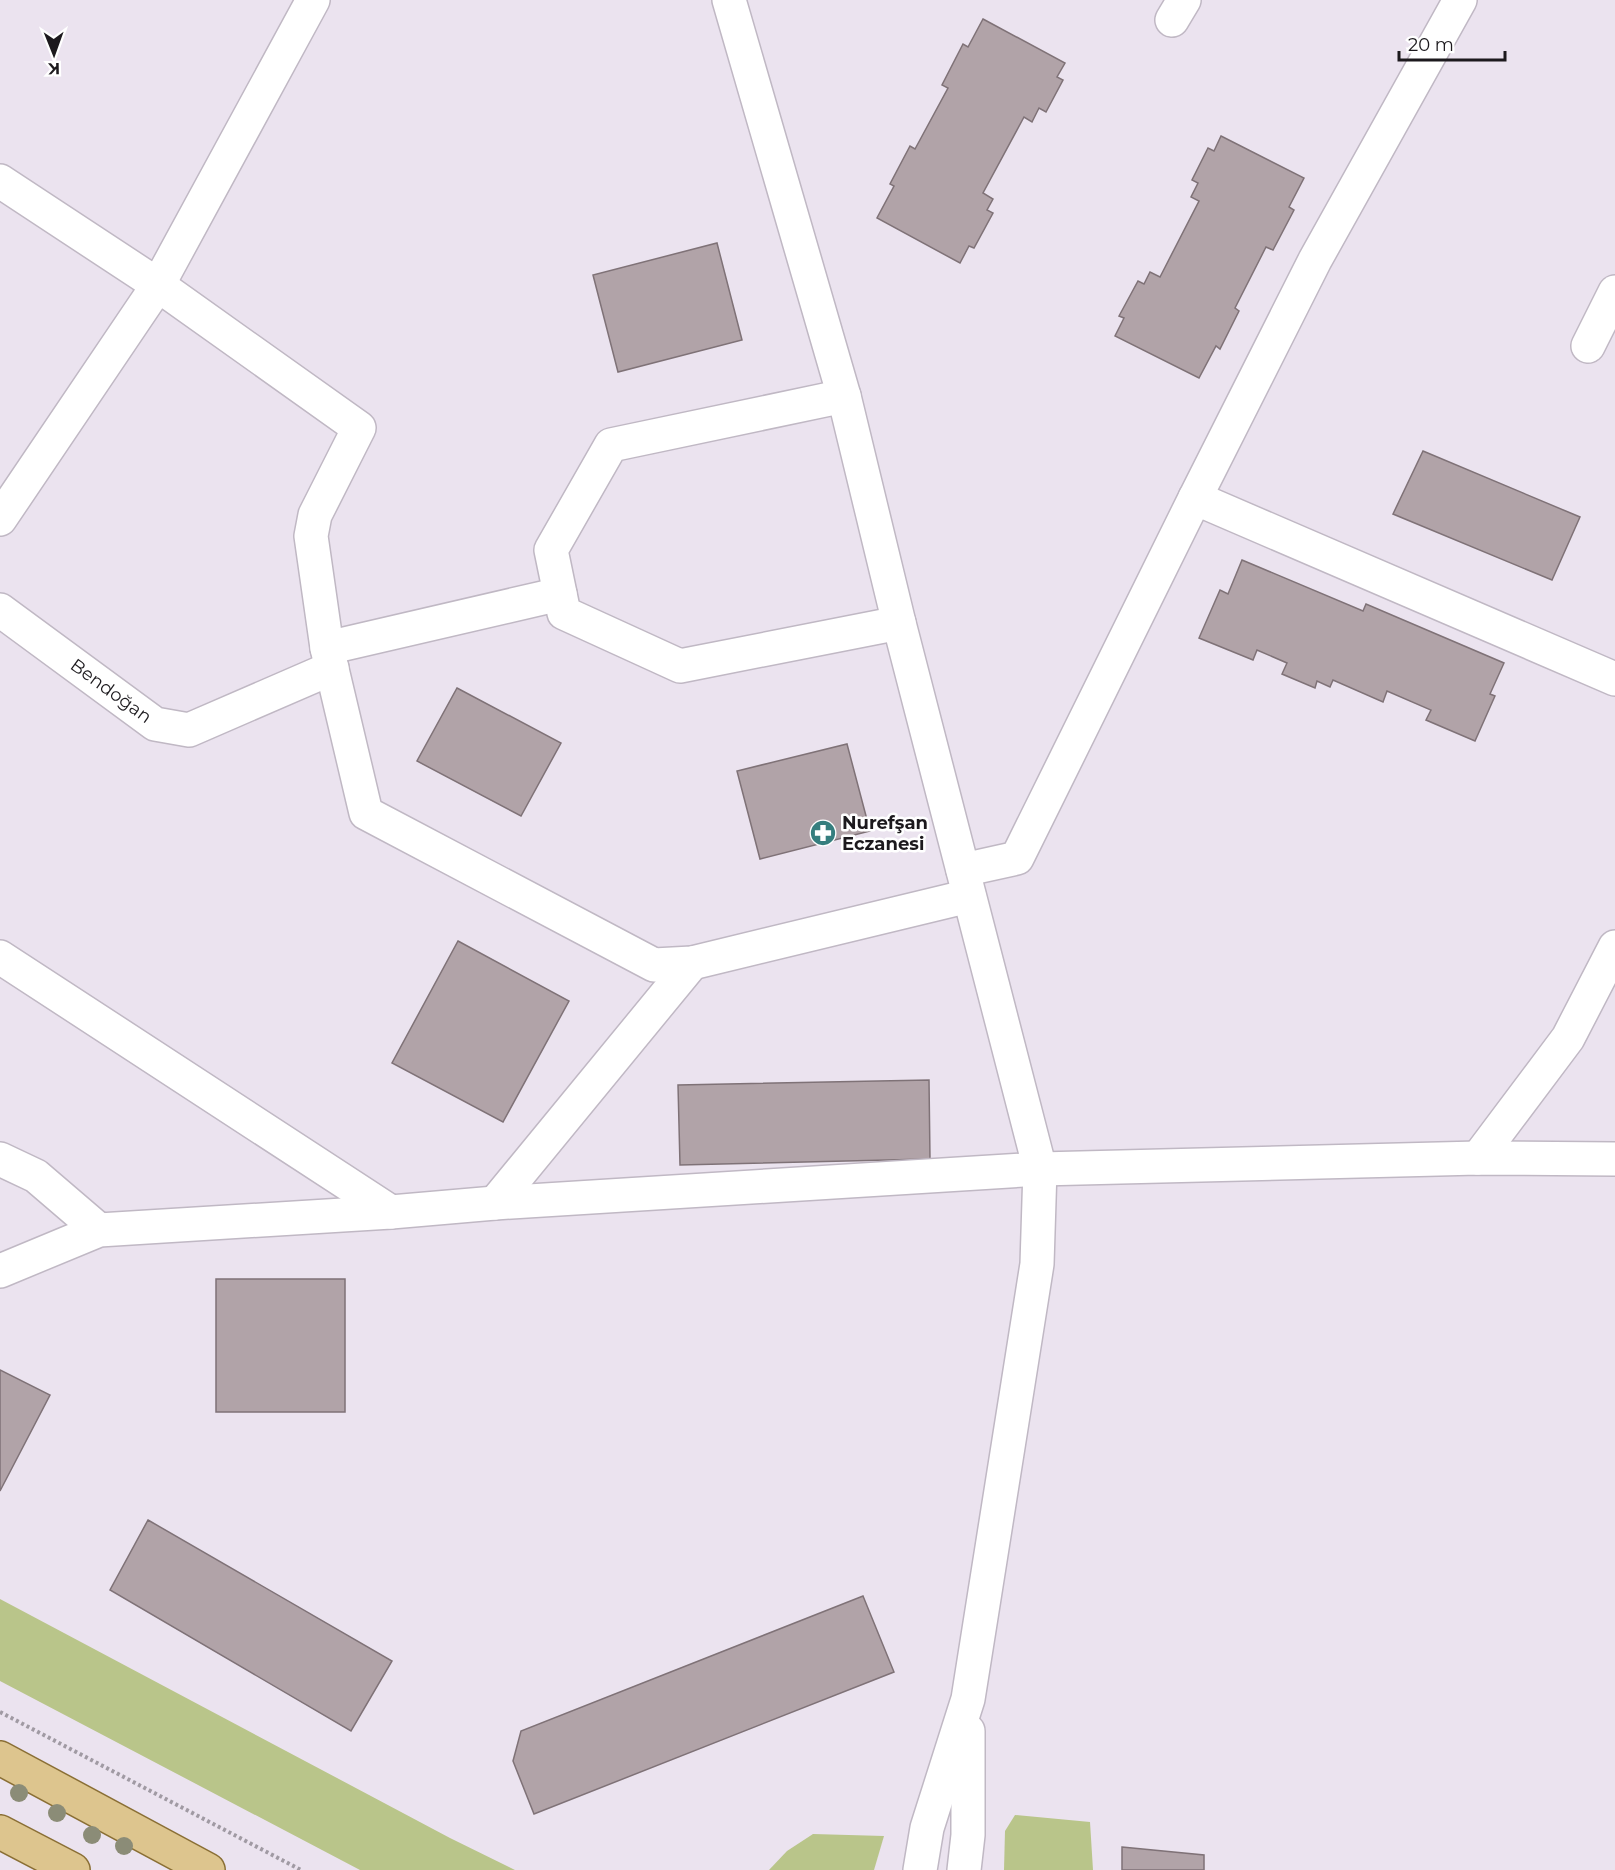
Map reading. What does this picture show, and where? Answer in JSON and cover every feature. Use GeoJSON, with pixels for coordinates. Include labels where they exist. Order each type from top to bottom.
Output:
{"type":"FeatureCollection","features":[{"type":"Feature","properties":{"kind":"main road"},"geometry":{"type":"LineString","coordinates":[[0,1758],[208,1870]]}},
{"type":"Feature","properties":{"kind":"main road"},"geometry":{"type":"LineString","coordinates":[[0,1832],[73,1870]]}},
{"type":"Feature","properties":{"kind":"street"},"geometry":{"type":"LineString","coordinates":[[0,519],[159,285],[313,0]]}},
{"type":"Feature","properties":{"kind":"street"},"geometry":{"type":"LineString","coordinates":[[729,0],[843,396],[1040,1169],[1037,1264],[968,1699],[927,1828],[920,1870]]}},
{"type":"Feature","properties":{"kind":"street"},"geometry":{"type":"LineString","coordinates":[[0,181],[159,285],[360,428],[315,515],[311,536],[330,658],[366,813],[654,965],[692,963],[966,883],[1017,858],[1195,498],[1316,261],[1460,0]]}},
{"type":"Feature","properties":{"kind":"street"},"geometry":{"type":"LineString","coordinates":[[1588,346],[1615,292]]}},
{"type":"Feature","properties":{"kind":"street"},"geometry":{"type":"LineString","coordinates":[[843,396],[611,445],[551,550],[564,613],[680,666],[899,623]]}},
{"type":"Feature","properties":{"kind":"street"},"geometry":{"type":"LineString","coordinates":[[1195,498],[1615,679]]}},
{"type":"Feature","properties":{"kind":"street","name":"Bendoğan"},"geometry":{"type":"LineString","coordinates":[[0,610],[155,724],[189,730],[330,658],[560,594]]}},
{"type":"Feature","properties":{"kind":"street"},"geometry":{"type":"LineString","coordinates":[[1478,1158],[1568,1038],[1615,947]]}},
{"type":"Feature","properties":{"kind":"street"},"geometry":{"type":"LineString","coordinates":[[0,957],[391,1212]]}},
{"type":"Feature","properties":{"kind":"street"},"geometry":{"type":"LineString","coordinates":[[495,1203],[692,963]]}},
{"type":"Feature","properties":{"kind":"street"},"geometry":{"type":"LineString","coordinates":[[0,1271],[99,1230],[1040,1169],[1478,1158],[1615,1159]]}},
{"type":"Feature","properties":{"kind":"street"},"geometry":{"type":"LineString","coordinates":[[0,1159],[36,1176],[99,1230]]}},
{"type":"Feature","properties":{"kind":"street"},"geometry":{"type":"LineString","coordinates":[[964,1870],[968,1835],[968,1699]]}},
{"type":"Feature","properties":{"kind":"path"},"geometry":{"type":"LineString","coordinates":[[0,1712],[301,1870]]}},
{"type":"Feature","properties":{"kind":"green space"},"geometry":{"type":"Polygon","coordinates":[[[0,1599],[450,1838],[515,1870],[360,1870],[0,1681],[0,1599]]]}},
{"type":"Feature","properties":{"kind":"green space"},"geometry":{"type":"Polygon","coordinates":[[[1015,1815],[1090,1822],[1093,1870],[1004,1870],[1005,1831],[1015,1815]]]}},
{"type":"Feature","properties":{"kind":"green space"},"geometry":{"type":"Polygon","coordinates":[[[813,1834],[884,1836],[874,1870],[769,1870],[787,1851],[813,1834]]]}},
{"type":"Feature","properties":{"kind":"building"},"geometry":{"type":"Polygon","coordinates":[[[983,19],[1065,63],[1057,77],[1063,80],[1046,112],[1039,108],[1032,122],[1024,117],[983,193],[993,199],[987,210],[993,213],[974,248],[969,246],[960,263],[877,218],[894,186],[890,184],[910,146],[915,149],[948,88],[942,85],[963,44],[968,47],[983,19]]]}},
{"type":"Feature","properties":{"kind":"building"},"geometry":{"type":"Polygon","coordinates":[[[1221,136],[1304,178],[1289,207],[1294,210],[1273,250],[1266,247],[1235,308],[1239,311],[1220,349],[1216,346],[1199,378],[1115,336],[1124,318],[1119,316],[1138,281],[1144,284],[1150,272],[1160,277],[1199,201],[1191,197],[1198,183],[1192,180],[1208,148],[1214,151],[1221,136]]]}},
{"type":"Feature","properties":{"kind":"building"},"geometry":{"type":"Polygon","coordinates":[[[717,243],[742,340],[618,372],[593,275],[717,243]]]}},
{"type":"Feature","properties":{"kind":"building"},"geometry":{"type":"Polygon","coordinates":[[[1423,451],[1580,517],[1552,580],[1393,514],[1423,451]]]}},
{"type":"Feature","properties":{"kind":"building"},"geometry":{"type":"Polygon","coordinates":[[[1242,560],[1363,611],[1366,604],[1504,663],[1490,694],[1495,696],[1475,741],[1426,720],[1431,710],[1387,691],[1383,702],[1333,680],[1330,687],[1317,681],[1315,688],[1282,674],[1287,663],[1257,650],[1253,660],[1199,638],[1220,590],[1228,594],[1242,560]]]}},
{"type":"Feature","properties":{"kind":"building"},"geometry":{"type":"Polygon","coordinates":[[[457,688],[561,743],[521,816],[417,761],[457,688]]]}},
{"type":"Feature","properties":{"kind":"building"},"geometry":{"type":"Polygon","coordinates":[[[847,744],[870,831],[760,859],[737,771],[847,744]]]}},
{"type":"Feature","properties":{"kind":"building"},"geometry":{"type":"Polygon","coordinates":[[[458,941],[569,1001],[503,1122],[392,1063],[458,941]]]}},
{"type":"Feature","properties":{"kind":"building"},"geometry":{"type":"Polygon","coordinates":[[[929,1080],[930,1159],[680,1165],[678,1085],[929,1080]]]}},
{"type":"Feature","properties":{"kind":"building"},"geometry":{"type":"Polygon","coordinates":[[[216,1279],[345,1279],[345,1412],[216,1412],[216,1279]]]}},
{"type":"Feature","properties":{"kind":"building"},"geometry":{"type":"Polygon","coordinates":[[[0,1370],[50,1395],[0,1491],[0,1370]]]}},
{"type":"Feature","properties":{"kind":"building"},"geometry":{"type":"Polygon","coordinates":[[[148,1520],[392,1661],[351,1731],[110,1590],[148,1520]]]}},
{"type":"Feature","properties":{"kind":"building"},"geometry":{"type":"Polygon","coordinates":[[[863,1596],[894,1672],[534,1814],[513,1761],[521,1731],[863,1596]]]}},
{"type":"Feature","properties":{"kind":"building"},"geometry":{"type":"Polygon","coordinates":[[[1122,1847],[1204,1855],[1204,1870],[1122,1870],[1122,1847]]]}},
{"type":"Feature","properties":{"kind":"place","name":"Nurefşan Eczanesi"},"geometry":{"type":"Point","coordinates":[823,833]}}]}
